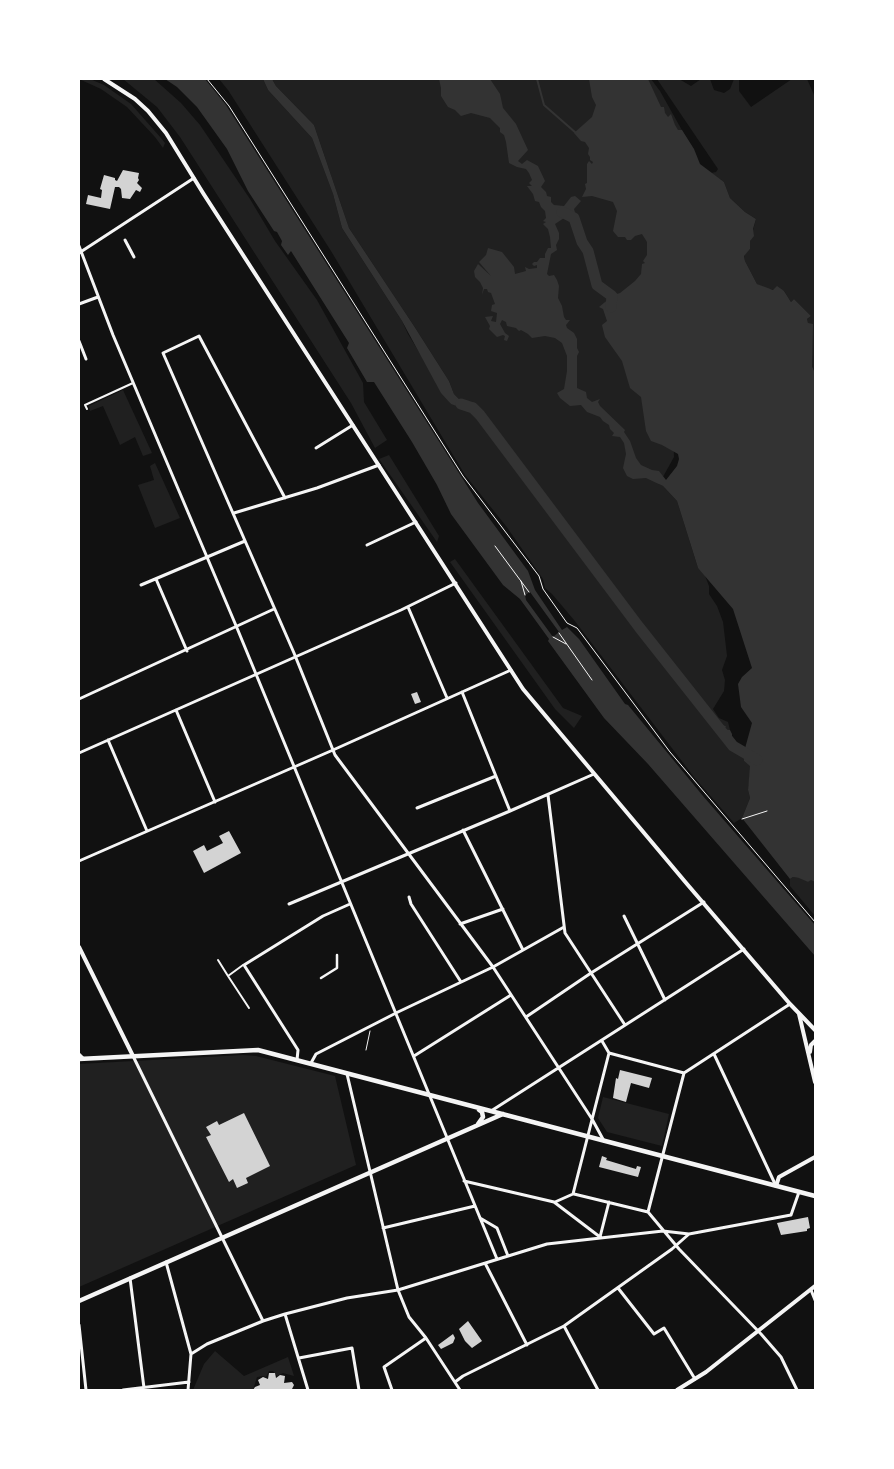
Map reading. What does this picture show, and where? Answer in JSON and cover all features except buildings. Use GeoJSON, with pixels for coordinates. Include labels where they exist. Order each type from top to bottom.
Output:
{"type":"FeatureCollection","features":[{"type":"Feature","properties":{"kind":"main road"},"geometry":{"type":"LineString","coordinates":[[80,1057],[250,1049],[310,1063],[815,1196]]}},
{"type":"Feature","properties":{"kind":"main road"},"geometry":{"type":"LineString","coordinates":[[474,1107],[482,1112],[483,1117],[475,1126]]}},
{"type":"Feature","properties":{"kind":"main road"},"geometry":{"type":"LineString","coordinates":[[79,1301],[503,1114]]}},
{"type":"Feature","properties":{"kind":"street"},"geometry":{"type":"LineString","coordinates":[[104,79],[130,95],[148,111],[166,133],[523,688],[790,1004],[815,1030]]}},
{"type":"Feature","properties":{"kind":"street"},"geometry":{"type":"LineString","coordinates":[[79,253],[194,178]]}},
{"type":"Feature","properties":{"kind":"street"},"geometry":{"type":"LineString","coordinates":[[125,240],[134,257]]}},
{"type":"Feature","properties":{"kind":"street"},"geometry":{"type":"LineString","coordinates":[[79,246],[79,253],[294,766],[497,1259]]}},
{"type":"Feature","properties":{"kind":"street"},"geometry":{"type":"LineString","coordinates":[[79,304],[98,297]]}},
{"type":"Feature","properties":{"kind":"street"},"geometry":{"type":"LineString","coordinates":[[285,498],[199,336],[163,353],[234,513],[335,755],[511,994],[592,1119],[604,1141]]}},
{"type":"Feature","properties":{"kind":"street"},"geometry":{"type":"LineString","coordinates":[[79,341],[86,359]]}},
{"type":"Feature","properties":{"kind":"street"},"geometry":{"type":"LineString","coordinates":[[316,448],[353,425]]}},
{"type":"Feature","properties":{"kind":"street"},"geometry":{"type":"LineString","coordinates":[[234,513],[285,498],[379,465]]}},
{"type":"Feature","properties":{"kind":"street"},"geometry":{"type":"LineString","coordinates":[[367,545],[416,522]]}},
{"type":"Feature","properties":{"kind":"street"},"geometry":{"type":"LineString","coordinates":[[141,585],[245,541]]}},
{"type":"Feature","properties":{"kind":"street"},"geometry":{"type":"LineString","coordinates":[[156,579],[187,650]]}},
{"type":"Feature","properties":{"kind":"street"},"geometry":{"type":"LineString","coordinates":[[79,753],[408,607],[456,583]]}},
{"type":"Feature","properties":{"kind":"street"},"geometry":{"type":"LineString","coordinates":[[408,607],[448,698]]}},
{"type":"Feature","properties":{"kind":"street"},"geometry":{"type":"LineString","coordinates":[[79,699],[274,609]]}},
{"type":"Feature","properties":{"kind":"street"},"geometry":{"type":"LineString","coordinates":[[79,861],[512,670]]}},
{"type":"Feature","properties":{"kind":"street"},"geometry":{"type":"LineString","coordinates":[[462,692],[510,811]]}},
{"type":"Feature","properties":{"kind":"street"},"geometry":{"type":"LineString","coordinates":[[176,710],[215,802]]}},
{"type":"Feature","properties":{"kind":"street"},"geometry":{"type":"LineString","coordinates":[[108,740],[147,831]]}},
{"type":"Feature","properties":{"kind":"street"},"geometry":{"type":"LineString","coordinates":[[289,904],[594,774]]}},
{"type":"Feature","properties":{"kind":"street"},"geometry":{"type":"LineString","coordinates":[[417,808],[496,776]]}},
{"type":"Feature","properties":{"kind":"street"},"geometry":{"type":"LineString","coordinates":[[548,795],[565,933],[625,1025]]}},
{"type":"Feature","properties":{"kind":"street"},"geometry":{"type":"LineString","coordinates":[[463,830],[524,950]]}},
{"type":"Feature","properties":{"kind":"street"},"geometry":{"type":"LineString","coordinates":[[409,898],[461,982]]}},
{"type":"Feature","properties":{"kind":"street"},"geometry":{"type":"LineString","coordinates":[[526,1017],[591,973],[704,902]]}},
{"type":"Feature","properties":{"kind":"street"},"geometry":{"type":"LineString","coordinates":[[297,1060],[298,1050],[244,965],[323,916],[350,904]]}},
{"type":"Feature","properties":{"kind":"street"},"geometry":{"type":"LineString","coordinates":[[460,924],[503,909]]}},
{"type":"Feature","properties":{"kind":"street"},"geometry":{"type":"LineString","coordinates":[[624,916],[664,1000]]}},
{"type":"Feature","properties":{"kind":"street"},"geometry":{"type":"LineString","coordinates":[[310,1063],[316,1054],[492,967],[564,927]]}},
{"type":"Feature","properties":{"kind":"street"},"geometry":{"type":"LineString","coordinates":[[79,947],[263,1321]]}},
{"type":"Feature","properties":{"kind":"street"},"geometry":{"type":"LineString","coordinates":[[490,1111],[744,949]]}},
{"type":"Feature","properties":{"kind":"street"},"geometry":{"type":"LineString","coordinates":[[321,978],[337,968],[337,955]]}},
{"type":"Feature","properties":{"kind":"street"},"geometry":{"type":"LineString","coordinates":[[414,1056],[511,994]]}},
{"type":"Feature","properties":{"kind":"street"},"geometry":{"type":"LineString","coordinates":[[648,1212],[684,1073],[790,1004]]}},
{"type":"Feature","properties":{"kind":"street"},"geometry":{"type":"LineString","coordinates":[[799,1014],[815,1082]]}},
{"type":"Feature","properties":{"kind":"street"},"geometry":{"type":"LineString","coordinates":[[574,1194],[609,1053],[602,1041]]}},
{"type":"Feature","properties":{"kind":"street"},"geometry":{"type":"LineString","coordinates":[[810,1057],[811,1045],[815,1041]]}},
{"type":"Feature","properties":{"kind":"street"},"geometry":{"type":"LineString","coordinates":[[609,1053],[684,1073]]}},
{"type":"Feature","properties":{"kind":"street"},"geometry":{"type":"LineString","coordinates":[[714,1054],[776,1186]]}},
{"type":"Feature","properties":{"kind":"street"},"geometry":{"type":"LineString","coordinates":[[347,1074],[398,1290],[409,1316],[426,1338],[460,1390]]}},
{"type":"Feature","properties":{"kind":"street"},"geometry":{"type":"LineString","coordinates":[[776,1186],[779,1176],[815,1157]]}},
{"type":"Feature","properties":{"kind":"street"},"geometry":{"type":"LineString","coordinates":[[464,1181],[554,1202],[600,1237]]}},
{"type":"Feature","properties":{"kind":"street"},"geometry":{"type":"LineString","coordinates":[[191,1354],[207,1344],[285,1314],[321,1304],[398,1290],[547,1244],[663,1230],[689,1234],[791,1215],[799,1192]]}},
{"type":"Feature","properties":{"kind":"street"},"geometry":{"type":"LineString","coordinates":[[554,1202],[574,1194],[648,1212],[676,1246],[758,1331],[780,1357],[797,1390]]}},
{"type":"Feature","properties":{"kind":"street"},"geometry":{"type":"LineString","coordinates":[[600,1237],[609,1202]]}},
{"type":"Feature","properties":{"kind":"street"},"geometry":{"type":"LineString","coordinates":[[383,1228],[475,1206]]}},
{"type":"Feature","properties":{"kind":"street"},"geometry":{"type":"LineString","coordinates":[[479,1217],[497,1228],[508,1256]]}},
{"type":"Feature","properties":{"kind":"street"},"geometry":{"type":"LineString","coordinates":[[455,1382],[462,1376],[564,1326],[676,1246],[689,1234]]}},
{"type":"Feature","properties":{"kind":"street"},"geometry":{"type":"LineString","coordinates":[[166,1262],[191,1354],[188,1390]]}},
{"type":"Feature","properties":{"kind":"street"},"geometry":{"type":"LineString","coordinates":[[485,1262],[528,1345]]}},
{"type":"Feature","properties":{"kind":"street"},"geometry":{"type":"LineString","coordinates":[[130,1278],[144,1388]]}},
{"type":"Feature","properties":{"kind":"street"},"geometry":{"type":"LineString","coordinates":[[680,1390],[815,1286]]}},
{"type":"Feature","properties":{"kind":"street"},"geometry":{"type":"LineString","coordinates":[[618,1288],[654,1334],[664,1328],[694,1379]]}},
{"type":"Feature","properties":{"kind":"street"},"geometry":{"type":"LineString","coordinates":[[811,1290],[815,1300]]}},
{"type":"Feature","properties":{"kind":"street"},"geometry":{"type":"LineString","coordinates":[[285,1314],[308,1390]]}},
{"type":"Feature","properties":{"kind":"street"},"geometry":{"type":"LineString","coordinates":[[79,1325],[86,1390]]}},
{"type":"Feature","properties":{"kind":"street"},"geometry":{"type":"LineString","coordinates":[[564,1326],[598,1390]]}},
{"type":"Feature","properties":{"kind":"street"},"geometry":{"type":"LineString","coordinates":[[391,1390],[384,1367],[426,1338]]}},
{"type":"Feature","properties":{"kind":"street"},"geometry":{"type":"LineString","coordinates":[[299,1358],[352,1348],[359,1390]]}},
{"type":"Feature","properties":{"kind":"street"},"geometry":{"type":"LineString","coordinates":[[123,1390],[189,1382]]}},
{"type":"Feature","properties":{"kind":"lane"},"geometry":{"type":"LineString","coordinates":[[87,409],[85,405],[133,383]]}},
{"type":"Feature","properties":{"kind":"lane"},"geometry":{"type":"LineString","coordinates":[[218,960],[249,1008]]}},
{"type":"Feature","properties":{"kind":"lane"},"geometry":{"type":"LineString","coordinates":[[228,976],[244,965]]}},
{"type":"Feature","properties":{"kind":"path"},"geometry":{"type":"LineString","coordinates":[[207,79],[229,106],[463,476],[539,576],[543,589],[567,623],[577,628],[670,752],[815,922]]}},
{"type":"Feature","properties":{"kind":"path"},"geometry":{"type":"LineString","coordinates":[[495,546],[529,592]]}},
{"type":"Feature","properties":{"kind":"path"},"geometry":{"type":"LineString","coordinates":[[520,580],[525,595]]}},
{"type":"Feature","properties":{"kind":"path"},"geometry":{"type":"LineString","coordinates":[[558,633],[592,680]]}},
{"type":"Feature","properties":{"kind":"path"},"geometry":{"type":"LineString","coordinates":[[553,637],[566,645]]}},
{"type":"Feature","properties":{"kind":"path"},"geometry":{"type":"LineString","coordinates":[[742,819],[767,811]]}},
{"type":"Feature","properties":{"kind":"path"},"geometry":{"type":"LineString","coordinates":[[366,1050],[370,1026]]}},
{"type":"Feature","properties":{"kind":"shaded area"},"geometry":{"type":"Polygon","coordinates":[[[79,79],[90,79],[104,85],[131,104],[165,143],[163,148],[127,107],[101,89],[79,79]]]}},
{"type":"Feature","properties":{"kind":"shaded area"},"geometry":{"type":"Polygon","coordinates":[[[123,79],[154,79],[181,103],[200,125],[250,199],[275,241],[317,300],[363,383],[364,402],[387,440],[375,448],[351,403],[180,137],[157,107],[123,79]]]}},
{"type":"Feature","properties":{"kind":"shaded area"},"geometry":{"type":"Polygon","coordinates":[[[165,79],[205,79],[226,105],[478,503],[528,571],[535,590],[562,630],[567,627],[579,639],[625,704],[628,705],[703,796],[815,925],[815,956],[648,764],[604,718],[520,599],[503,585],[451,514],[437,485],[412,442],[374,382],[367,382],[347,348],[349,343],[291,251],[288,255],[281,245],[282,241],[277,232],[274,231],[248,191],[227,149],[197,107],[177,87],[165,79]],[[530,592],[525,595],[526,600],[553,637],[559,632],[530,592]]]}},
{"type":"Feature","properties":{"kind":"shaded area"},"geometry":{"type":"Polygon","coordinates":[[[219,79],[263,79],[268,90],[312,138],[333,194],[342,228],[402,321],[451,404],[466,401],[460,400],[454,394],[449,381],[349,228],[314,125],[276,86],[272,79],[651,79],[660,91],[697,157],[665,177],[674,457],[659,484],[677,501],[698,568],[704,573],[709,586],[709,594],[717,606],[723,622],[727,656],[722,670],[725,680],[724,691],[713,709],[719,718],[728,722],[730,730],[725,729],[726,726],[718,725],[732,746],[744,752],[744,761],[751,766],[748,790],[750,798],[742,818],[734,823],[694,777],[574,620],[545,588],[543,579],[506,526],[465,475],[331,251],[228,90],[219,79]]]}},
{"type":"Feature","properties":{"kind":"shaded area"},"geometry":{"type":"Polygon","coordinates":[[[263,79],[272,79],[276,86],[314,125],[349,228],[449,381],[454,394],[460,400],[476,403],[473,412],[451,404],[441,393],[402,321],[342,228],[333,194],[312,138],[268,90],[263,79]]]}},
{"type":"Feature","properties":{"kind":"shaded area"},"geometry":{"type":"Polygon","coordinates":[[[439,79],[490,79],[500,94],[503,108],[516,124],[528,150],[518,161],[522,164],[527,160],[538,166],[545,181],[541,187],[547,196],[551,197],[551,202],[554,205],[564,206],[571,197],[575,196],[581,201],[574,209],[576,216],[573,219],[567,216],[555,224],[559,233],[559,239],[556,245],[557,250],[551,254],[547,274],[549,276],[554,275],[557,280],[559,286],[558,298],[564,317],[566,320],[570,320],[566,325],[567,328],[574,333],[577,339],[579,352],[577,356],[577,388],[586,392],[587,398],[592,402],[600,399],[598,402],[600,406],[625,430],[624,432],[641,465],[659,471],[666,480],[677,466],[679,459],[678,454],[651,441],[646,431],[641,397],[630,388],[622,361],[605,337],[602,325],[607,321],[603,309],[599,307],[610,298],[608,293],[611,292],[614,295],[620,293],[641,274],[642,264],[645,263],[643,261],[647,255],[647,242],[642,234],[635,236],[631,240],[627,240],[625,237],[618,237],[613,231],[617,211],[613,202],[592,196],[582,197],[586,189],[585,184],[587,183],[587,164],[589,161],[592,164],[593,162],[588,154],[589,148],[574,133],[592,117],[596,105],[592,97],[589,79],[648,79],[661,107],[664,107],[668,117],[671,114],[678,130],[682,130],[694,149],[700,164],[724,182],[730,198],[756,219],[753,229],[754,236],[750,241],[750,249],[744,256],[757,284],[773,290],[777,286],[784,291],[791,302],[794,299],[811,316],[807,319],[808,323],[813,324],[812,366],[815,373],[815,882],[811,880],[808,882],[793,877],[790,879],[742,818],[750,798],[748,790],[750,766],[744,761],[744,752],[752,723],[741,707],[738,684],[742,677],[752,668],[733,609],[698,568],[677,501],[663,486],[646,478],[633,479],[627,476],[623,468],[626,454],[624,443],[620,437],[612,436],[614,433],[609,425],[600,417],[587,412],[581,405],[570,406],[560,398],[557,393],[564,389],[567,371],[567,356],[562,343],[555,338],[545,336],[532,338],[521,330],[519,331],[516,328],[507,326],[506,322],[502,320],[500,324],[509,336],[507,341],[504,340],[505,336],[497,337],[489,329],[490,326],[485,317],[493,316],[491,321],[496,322],[497,313],[491,311],[492,305],[495,304],[491,293],[487,289],[484,289],[482,295],[483,288],[475,277],[474,271],[478,264],[491,276],[479,262],[486,255],[488,248],[502,252],[514,267],[515,274],[526,271],[525,267],[529,269],[537,268],[537,265],[534,266],[532,264],[540,258],[545,258],[548,248],[551,248],[548,229],[543,224],[546,222],[543,221],[546,218],[545,211],[539,202],[535,201],[533,194],[527,186],[532,186],[529,183],[532,180],[526,169],[509,163],[506,142],[504,135],[500,132],[500,128],[490,118],[471,113],[461,116],[455,110],[448,107],[441,96],[439,79]]]}},
{"type":"Feature","properties":{"kind":"shaded area"},"geometry":{"type":"Polygon","coordinates":[[[657,79],[679,79],[691,86],[701,79],[710,79],[714,90],[724,93],[730,89],[734,79],[739,79],[739,91],[751,107],[792,79],[807,79],[815,97],[815,373],[812,366],[807,319],[811,316],[794,299],[791,302],[784,291],[767,289],[757,284],[745,261],[744,255],[750,249],[750,241],[756,219],[730,198],[724,182],[711,173],[716,172],[718,169],[657,79]]]}},
{"type":"Feature","properties":{"kind":"shaded area"},"geometry":{"type":"Polygon","coordinates":[[[123,390],[152,453],[143,456],[135,437],[120,445],[103,406],[90,411],[89,406],[123,390]]]}},
{"type":"Feature","properties":{"kind":"shaded area"},"geometry":{"type":"Polygon","coordinates":[[[389,455],[439,536],[437,542],[379,459],[389,455]]]}},
{"type":"Feature","properties":{"kind":"shaded area"},"geometry":{"type":"Polygon","coordinates":[[[155,463],[180,518],[155,528],[138,485],[154,480],[150,466],[155,463]]]}},
{"type":"Feature","properties":{"kind":"shaded area"},"geometry":{"type":"Polygon","coordinates":[[[455,559],[563,708],[582,716],[574,728],[555,709],[450,562],[455,559]]]}},
{"type":"Feature","properties":{"kind":"shaded area"},"geometry":{"type":"Polygon","coordinates":[[[718,724],[726,726],[725,729],[730,730],[732,746],[726,743],[724,736],[722,736],[722,729],[718,724]]]}},
{"type":"Feature","properties":{"kind":"shaded area"},"geometry":{"type":"Polygon","coordinates":[[[793,877],[801,878],[808,882],[811,879],[815,882],[815,916],[790,886],[790,879],[793,877]]]}},
{"type":"Feature","properties":{"kind":"shaded area"},"geometry":{"type":"Polygon","coordinates":[[[243,1055],[256,1056],[335,1076],[356,1165],[79,1287],[79,1064],[243,1055]]]}},
{"type":"Feature","properties":{"kind":"shaded area"},"geometry":{"type":"Polygon","coordinates":[[[603,1097],[669,1114],[662,1146],[607,1132],[598,1118],[603,1097]]]}},
{"type":"Feature","properties":{"kind":"shaded area"},"geometry":{"type":"Polygon","coordinates":[[[215,1351],[244,1376],[288,1357],[294,1376],[283,1373],[277,1376],[273,1371],[269,1371],[266,1377],[257,1377],[253,1390],[193,1390],[204,1364],[215,1351]]]}},
{"type":"Feature","properties":{"kind":"waterway"},"geometry":{"type":"LineString","coordinates":[[537,79],[544,105],[576,133]]}},
{"type":"Feature","properties":{"kind":"waterway"},"geometry":{"type":"LineString","coordinates":[[562,212],[574,218],[582,242],[588,251],[597,285],[612,296],[611,307]]}},
{"type":"Feature","properties":{"kind":"waterway"},"geometry":{"type":"LineString","coordinates":[[461,404],[473,408],[480,415],[639,627],[733,746],[757,760]]}}]}
